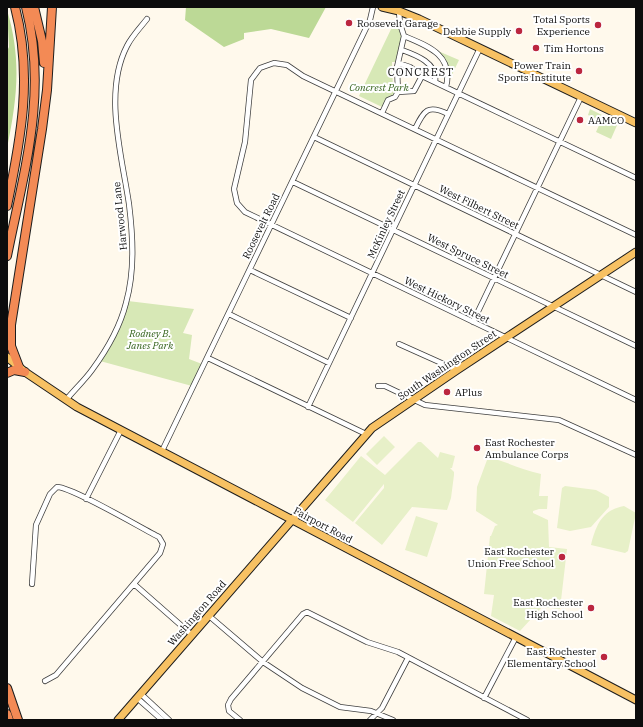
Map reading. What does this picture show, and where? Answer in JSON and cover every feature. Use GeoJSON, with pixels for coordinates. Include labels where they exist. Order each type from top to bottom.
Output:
{"type":"FeatureCollection","features":[{"type":"Feature","properties":{"kind":"highway"},"geometry":{"type":"LineString","coordinates":[[7,206],[23,121],[25,74],[24,51],[15,7]]}},
{"type":"Feature","properties":{"kind":"highway"},"geometry":{"type":"LineString","coordinates":[[7,256],[30,142],[36,100],[35,59],[26,7]]}},
{"type":"Feature","properties":{"kind":"highway"},"geometry":{"type":"LineString","coordinates":[[34,7],[44,54],[46,100]]}},
{"type":"Feature","properties":{"kind":"highway"},"geometry":{"type":"LineString","coordinates":[[7,341],[11,325],[46,100],[52,7]]}},
{"type":"Feature","properties":{"kind":"highway"},"geometry":{"type":"LineString","coordinates":[[7,373],[14,370],[22,370],[10,346],[11,325]]}},
{"type":"Feature","properties":{"kind":"highway"},"geometry":{"type":"LineString","coordinates":[[7,688],[18,720]]}},
{"type":"Feature","properties":{"kind":"highway"},"geometry":{"type":"LineString","coordinates":[[7,714],[9,720]]}},
{"type":"Feature","properties":{"kind":"main road"},"geometry":{"type":"LineString","coordinates":[[382,7],[397,9],[636,123]]}},
{"type":"Feature","properties":{"kind":"main road","name":"South Washington Street"},"geometry":{"type":"LineString","coordinates":[[292,519],[366,434],[379,423],[636,252]]}},
{"type":"Feature","properties":{"kind":"main road","name":"Fairport Road"},"geometry":{"type":"LineString","coordinates":[[7,357],[22,370],[66,400],[636,700]]}},
{"type":"Feature","properties":{"kind":"main road","name":"Washington Road"},"geometry":{"type":"LineString","coordinates":[[118,720],[292,519]]}},
{"type":"Feature","properties":{"kind":"street","name":"Roosevelt Road"},"geometry":{"type":"LineString","coordinates":[[162,451],[272,226],[370,20],[373,7]]}},
{"type":"Feature","properties":{"kind":"street"},"geometry":{"type":"LineString","coordinates":[[382,113],[388,100],[395,97],[398,92],[398,63],[404,36],[397,9]]}},
{"type":"Feature","properties":{"kind":"street","name":"Harwood Lane"},"geometry":{"type":"LineString","coordinates":[[66,400],[92,370],[107,347],[124,310],[129,291],[132,270],[132,237],[118,134],[116,96],[118,73],[123,54],[131,39],[147,19]]}},
{"type":"Feature","properties":{"kind":"street"},"geometry":{"type":"LineString","coordinates":[[404,36],[429,47],[443,59],[448,74],[446,87]]}},
{"type":"Feature","properties":{"kind":"street","name":"McKinley Street"},"geometry":{"type":"LineString","coordinates":[[308,407],[480,48]]}},
{"type":"Feature","properties":{"kind":"street"},"geometry":{"type":"LineString","coordinates":[[402,50],[420,58],[430,66],[434,71],[435,82]]}},
{"type":"Feature","properties":{"kind":"street"},"geometry":{"type":"LineString","coordinates":[[398,63],[410,67],[422,76],[636,178]]}},
{"type":"Feature","properties":{"kind":"street","name":"West Hickory Street"},"geometry":{"type":"LineString","coordinates":[[636,235],[303,76],[283,64],[266,64],[252,76],[249,87],[245,142],[234,182],[234,193],[237,202],[245,212],[636,400]]}},
{"type":"Feature","properties":{"kind":"street"},"geometry":{"type":"LineString","coordinates":[[398,92],[414,91],[422,76]]}},
{"type":"Feature","properties":{"kind":"street"},"geometry":{"type":"LineString","coordinates":[[473,322],[580,97]]}},
{"type":"Feature","properties":{"kind":"street"},"geometry":{"type":"LineString","coordinates":[[415,129],[422,115],[431,109],[437,108],[448,114]]}},
{"type":"Feature","properties":{"kind":"street","name":"West Filbert Street"},"geometry":{"type":"LineString","coordinates":[[314,137],[636,292]]}},
{"type":"Feature","properties":{"kind":"street","name":"West Spruce Street"},"geometry":{"type":"LineString","coordinates":[[293,182],[636,346]]}},
{"type":"Feature","properties":{"kind":"street"},"geometry":{"type":"LineString","coordinates":[[250,270],[351,318]]}},
{"type":"Feature","properties":{"kind":"street"},"geometry":{"type":"LineString","coordinates":[[229,314],[329,363]]}},
{"type":"Feature","properties":{"kind":"street"},"geometry":{"type":"LineString","coordinates":[[399,344],[457,370]]}},
{"type":"Feature","properties":{"kind":"street"},"geometry":{"type":"LineString","coordinates":[[208,358],[366,434]]}},
{"type":"Feature","properties":{"kind":"street"},"geometry":{"type":"LineString","coordinates":[[378,386],[385,386],[425,405],[558,420],[636,455]]}},
{"type":"Feature","properties":{"kind":"street"},"geometry":{"type":"LineString","coordinates":[[86,499],[122,430]]}},
{"type":"Feature","properties":{"kind":"street"},"geometry":{"type":"LineString","coordinates":[[32,584],[35,532],[40,514],[55,488],[61,487],[86,499],[159,537],[163,542],[160,553],[134,584],[56,674],[45,680]]}},
{"type":"Feature","properties":{"kind":"street"},"geometry":{"type":"LineString","coordinates":[[134,584],[192,635]]}},
{"type":"Feature","properties":{"kind":"street"},"geometry":{"type":"LineString","coordinates":[[240,720],[229,711],[229,702],[303,614],[307,612],[367,642],[408,658],[527,720]]}},
{"type":"Feature","properties":{"kind":"street"},"geometry":{"type":"LineString","coordinates":[[208,615],[263,662],[302,688],[335,705],[349,709],[377,713],[393,720]]}},
{"type":"Feature","properties":{"kind":"street"},"geometry":{"type":"LineString","coordinates":[[484,698],[516,637]]}},
{"type":"Feature","properties":{"kind":"street"},"geometry":{"type":"LineString","coordinates":[[370,720],[382,708],[408,658]]}},
{"type":"Feature","properties":{"kind":"street"},"geometry":{"type":"LineString","coordinates":[[139,696],[162,720]]}},
{"type":"Feature","properties":{"kind":"street"},"geometry":{"type":"LineString","coordinates":[[139,696],[169,720]]}},
{"type":"Feature","properties":{"kind":"green space"},"geometry":{"type":"Polygon","coordinates":[[[186,7],[326,7],[309,38],[271,29],[244,33],[244,39],[224,47],[185,20],[186,7]]]}},
{"type":"Feature","properties":{"kind":"green space"},"geometry":{"type":"Polygon","coordinates":[[[7,10],[15,46],[16,79],[13,113],[7,148],[7,51],[9,47],[7,10]]]}},
{"type":"Feature","properties":{"kind":"green space","name":"Concrest Park"},"geometry":{"type":"Polygon","coordinates":[[[397,22],[402,38],[395,62],[392,62],[393,91],[396,91],[396,93],[382,107],[359,96],[393,25],[397,22]]]}},
{"type":"Feature","properties":{"kind":"green space"},"geometry":{"type":"Polygon","coordinates":[[[438,51],[459,60],[449,81],[448,65],[438,51]]]}},
{"type":"Feature","properties":{"kind":"green space"},"geometry":{"type":"Polygon","coordinates":[[[590,109],[618,123],[611,139],[596,132],[601,121],[588,115],[590,109]]]}},
{"type":"Feature","properties":{"kind":"green space","name":"Rodney B. Janes Park"},"geometry":{"type":"Polygon","coordinates":[[[128,301],[194,309],[183,333],[192,335],[189,359],[202,364],[192,386],[100,361],[128,301]]]}},
{"type":"Feature","properties":{"kind":"green space"},"geometry":{"type":"Polygon","coordinates":[[[384,436],[395,447],[377,465],[366,454],[384,436]]]}},
{"type":"Feature","properties":{"kind":"green space"},"geometry":{"type":"Polygon","coordinates":[[[418,442],[421,442],[438,458],[440,452],[455,456],[452,468],[450,468],[454,472],[454,475],[451,498],[447,510],[412,507],[382,545],[355,523],[384,488],[384,484],[353,522],[325,500],[361,456],[385,475],[418,442]]]}},
{"type":"Feature","properties":{"kind":"green space"},"geometry":{"type":"Polygon","coordinates":[[[492,458],[541,474],[539,496],[548,496],[547,509],[539,509],[533,511],[533,513],[548,520],[549,547],[567,549],[560,609],[542,607],[520,631],[491,616],[494,595],[484,594],[490,536],[495,526],[498,525],[476,511],[477,487],[487,460],[492,458]]]}},
{"type":"Feature","properties":{"kind":"green space"},"geometry":{"type":"Polygon","coordinates":[[[565,486],[596,490],[609,497],[609,507],[591,527],[570,531],[557,528],[562,488],[565,486]]]}},
{"type":"Feature","properties":{"kind":"green space"},"geometry":{"type":"Polygon","coordinates":[[[624,506],[636,513],[628,551],[625,553],[591,545],[595,531],[605,515],[616,508],[624,506]]]}},
{"type":"Feature","properties":{"kind":"green space"},"geometry":{"type":"Polygon","coordinates":[[[416,516],[438,523],[427,557],[405,550],[416,516]]]}},
{"type":"Feature","properties":{"kind":"place","name":"Roosevelt Garage"},"geometry":{"type":"Point","coordinates":[349,23]}},
{"type":"Feature","properties":{"kind":"place","name":"Total Sports Experience"},"geometry":{"type":"Point","coordinates":[598,25]}},
{"type":"Feature","properties":{"kind":"place","name":"Debbie Supply"},"geometry":{"type":"Point","coordinates":[519,31]}},
{"type":"Feature","properties":{"kind":"place","name":"Tim Hortons"},"geometry":{"type":"Point","coordinates":[536,48]}},
{"type":"Feature","properties":{"kind":"place","name":"Power Train Sports Institute"},"geometry":{"type":"Point","coordinates":[579,71]}},
{"type":"Feature","properties":{"kind":"place","name":"AAMCO"},"geometry":{"type":"Point","coordinates":[580,120]}},
{"type":"Feature","properties":{"kind":"place","name":"APlus"},"geometry":{"type":"Point","coordinates":[447,392]}},
{"type":"Feature","properties":{"kind":"place","name":"East Rochester Ambulance Corps"},"geometry":{"type":"Point","coordinates":[477,448]}},
{"type":"Feature","properties":{"kind":"place","name":"East Rochester Union Free School"},"geometry":{"type":"Point","coordinates":[562,557]}},
{"type":"Feature","properties":{"kind":"place","name":"East Rochester High School"},"geometry":{"type":"Point","coordinates":[591,608]}},
{"type":"Feature","properties":{"kind":"place","name":"East Rochester Elementary School"},"geometry":{"type":"Point","coordinates":[604,657]}},
{"type":"Feature","properties":{"kind":"district","name":"CONCREST"},"geometry":{"type":"Point","coordinates":[421,72]}}]}
